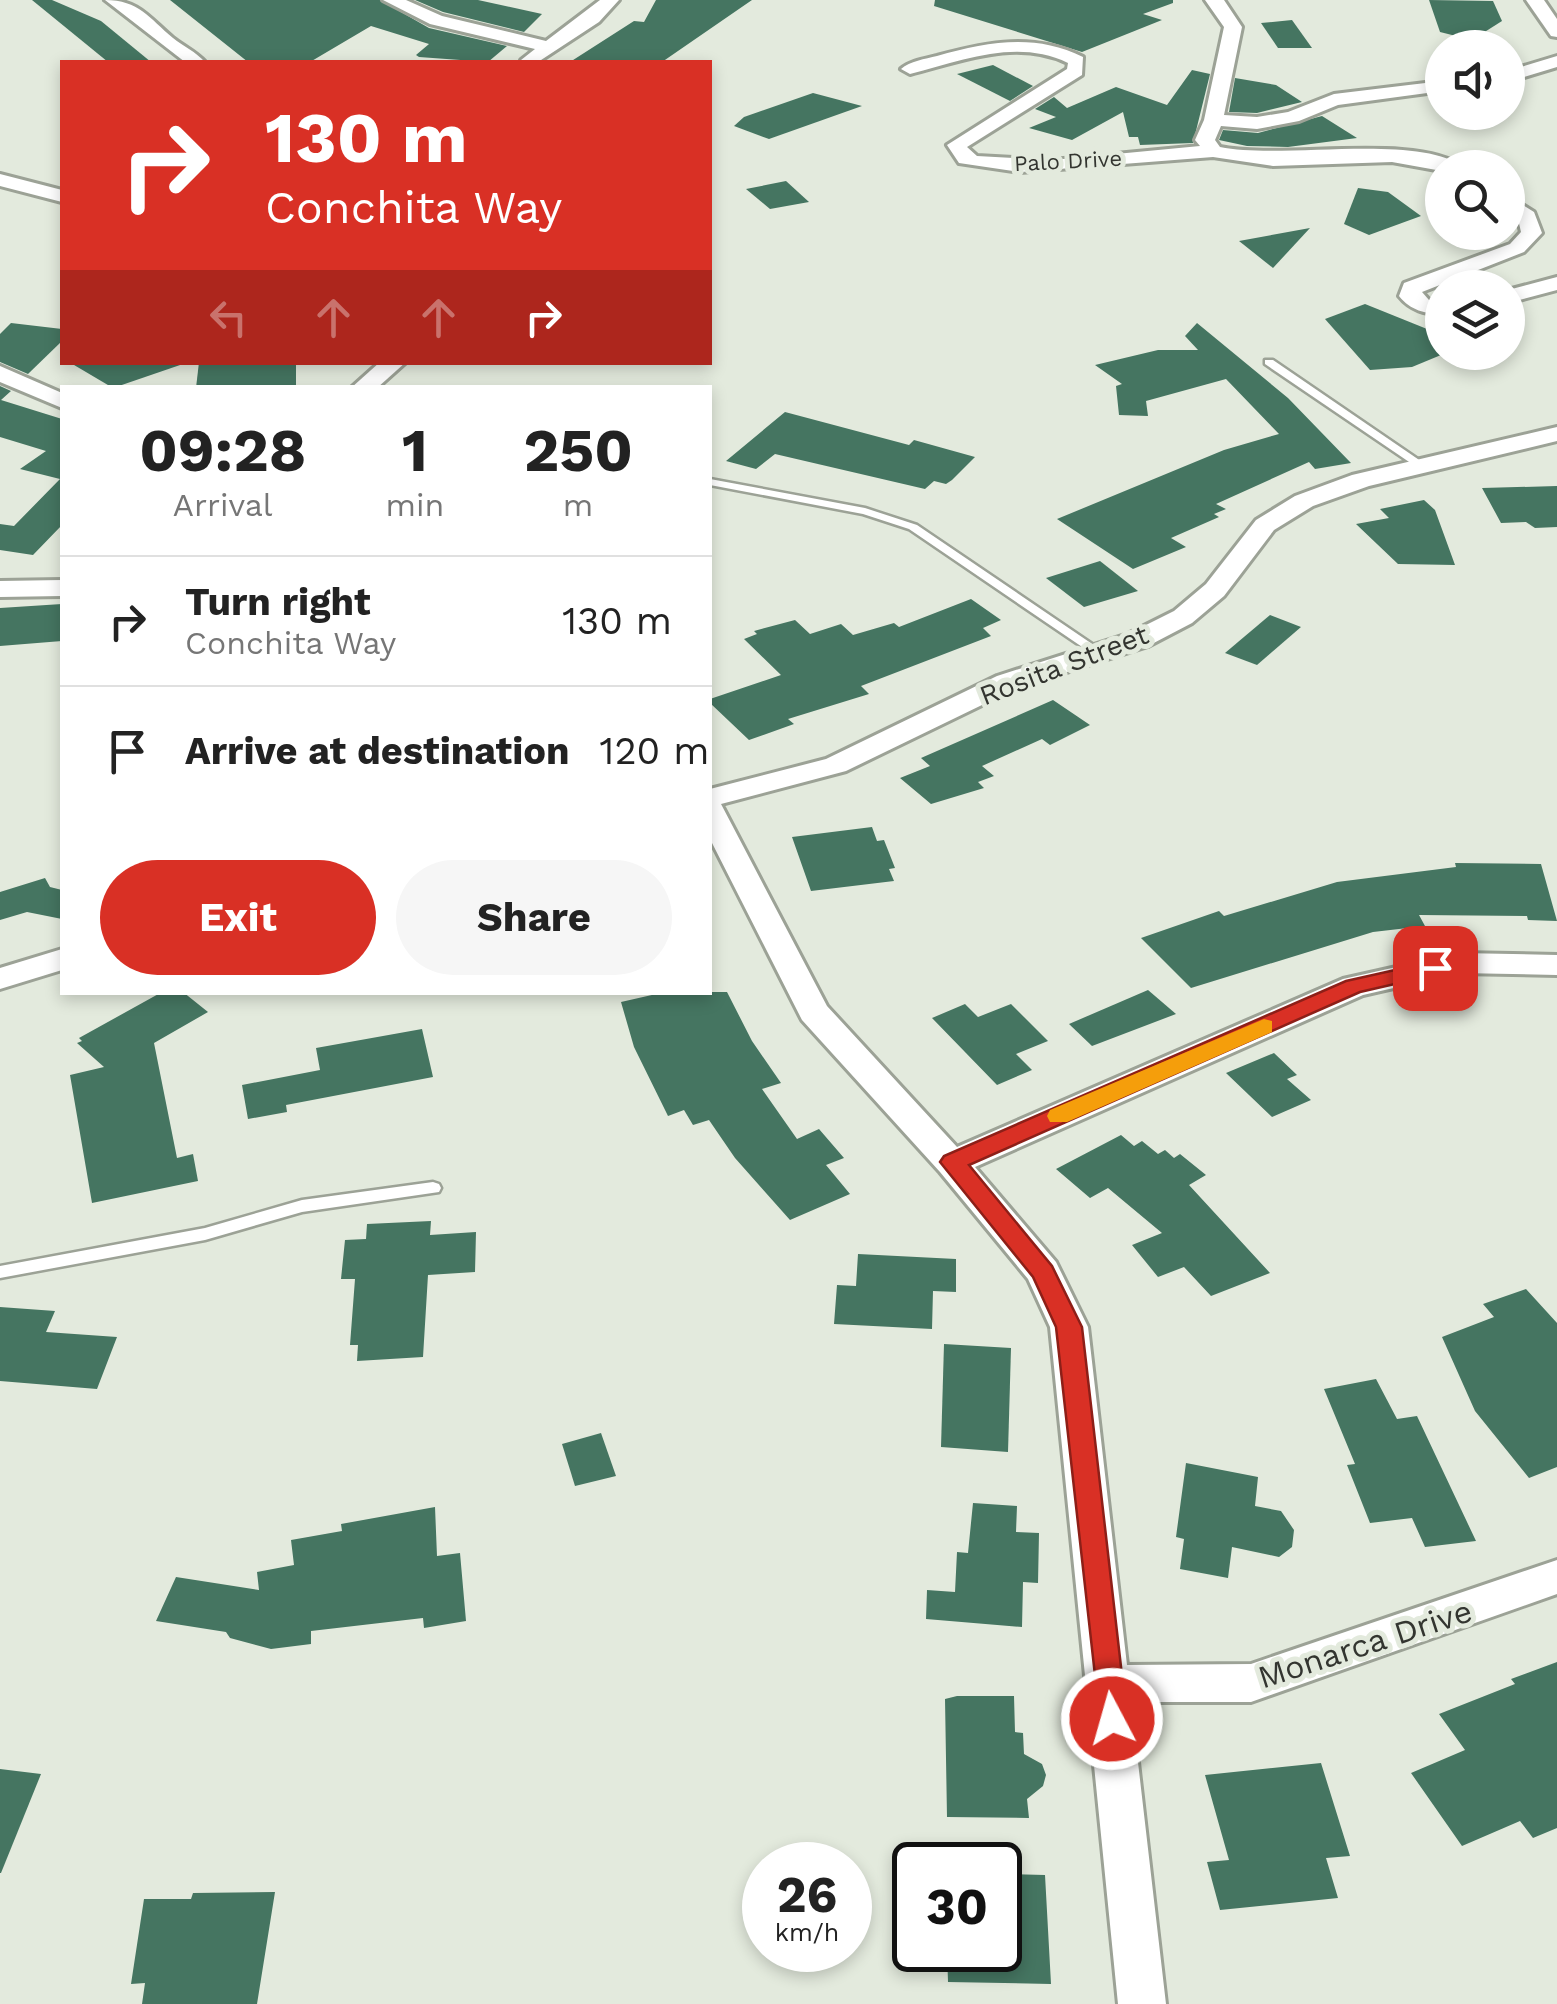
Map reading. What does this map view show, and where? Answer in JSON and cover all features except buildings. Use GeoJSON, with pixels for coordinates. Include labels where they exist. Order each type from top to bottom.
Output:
{"type":"FeatureCollection","features":[{"type":"Feature","properties":{"kind":"street"},"geometry":{"type":"LineString","coordinates":[[114,0],[147,20],[164,40],[193,60]]}},
{"type":"Feature","properties":{"kind":"street"},"geometry":{"type":"LineString","coordinates":[[392,0],[436,20],[549,47]]}},
{"type":"Feature","properties":{"kind":"street"},"geometry":{"type":"LineString","coordinates":[[530,60],[593,18],[610,0]]}},
{"type":"Feature","properties":{"kind":"street"},"geometry":{"type":"LineString","coordinates":[[1212,151],[1205,140],[1214,120],[1233,28],[1230,15],[1214,0]]}},
{"type":"Feature","properties":{"kind":"street"},"geometry":{"type":"LineString","coordinates":[[1535,0],[1557,32]]}},
{"type":"Feature","properties":{"kind":"street","name":"Palo Drive"},"geometry":{"type":"LineString","coordinates":[[910,69],[1019,46],[1052,49],[1077,61],[1076,71],[957,145],[961,155],[972,161],[1021,165],[1212,151],[1253,161],[1382,152],[1425,162]]}},
{"type":"Feature","properties":{"kind":"street"},"geometry":{"type":"LineString","coordinates":[[1525,71],[1557,61]]}},
{"type":"Feature","properties":{"kind":"street"},"geometry":{"type":"LineString","coordinates":[[1214,120],[1257,123],[1292,118],[1334,100],[1425,88]]}},
{"type":"Feature","properties":{"kind":"street"},"geometry":{"type":"LineString","coordinates":[[0,180],[60,195]]}},
{"type":"Feature","properties":{"kind":"street"},"geometry":{"type":"LineString","coordinates":[[1525,215],[1532,233],[1525,240]]}},
{"type":"Feature","properties":{"kind":"street"},"geometry":{"type":"LineString","coordinates":[[1459,270],[1512,250]]}},
{"type":"Feature","properties":{"kind":"street"},"geometry":{"type":"LineString","coordinates":[[1425,283],[1412,288],[1410,296],[1425,306]]}},
{"type":"Feature","properties":{"kind":"street"},"geometry":{"type":"LineString","coordinates":[[1525,291],[1557,283]]}},
{"type":"Feature","properties":{"kind":"street"},"geometry":{"type":"LineString","coordinates":[[366,385],[392,365]]}},
{"type":"Feature","properties":{"kind":"street"},"geometry":{"type":"LineString","coordinates":[[0,372],[60,400]]}},
{"type":"Feature","properties":{"kind":"street","name":"Rosita Street"},"geometry":{"type":"LineString","coordinates":[[712,797],[836,764],[1008,682],[1138,640],[1183,616],[1215,590],[1265,525],[1304,501],[1361,480],[1557,434]]}},
{"type":"Feature","properties":{"kind":"street"},"geometry":{"type":"LineString","coordinates":[[0,589],[60,588]]}},
{"type":"Feature","properties":{"kind":"street"},"geometry":{"type":"LineString","coordinates":[[712,814],[814,1012],[952,1162],[1043,1272],[1069,1327],[1142,2004]]}},
{"type":"Feature","properties":{"kind":"street"},"geometry":{"type":"LineString","coordinates":[[0,979],[60,961]]}},
{"type":"Feature","properties":{"kind":"street"},"geometry":{"type":"LineString","coordinates":[[952,1162],[1354,986],[1460,963],[1557,964]]}},
{"type":"Feature","properties":{"kind":"street","name":"Monarca Drive"},"geometry":{"type":"LineString","coordinates":[[1108,1684],[1252,1682],[1557,1577]]}},
{"type":"Feature","properties":{"kind":"lane"},"geometry":{"type":"LineString","coordinates":[[1269,362],[1422,466]]}},
{"type":"Feature","properties":{"kind":"lane"},"geometry":{"type":"LineString","coordinates":[[712,482],[833,504],[900,522],[1098,652]]}},
{"type":"Feature","properties":{"kind":"lane"},"geometry":{"type":"LineString","coordinates":[[0,1272],[205,1234],[302,1206],[434,1188]]}},
{"type":"Feature","properties":{"kind":"slow traffic"},"geometry":{"type":"LineString","coordinates":[[1059,1116],[1264,1026]]}},
{"type":"Feature","properties":{"kind":"route"},"geometry":{"type":"LineString","coordinates":[[1112,1719],[1069,1327],[1043,1272],[952,1162],[1354,986],[1435,968]]}}]}
